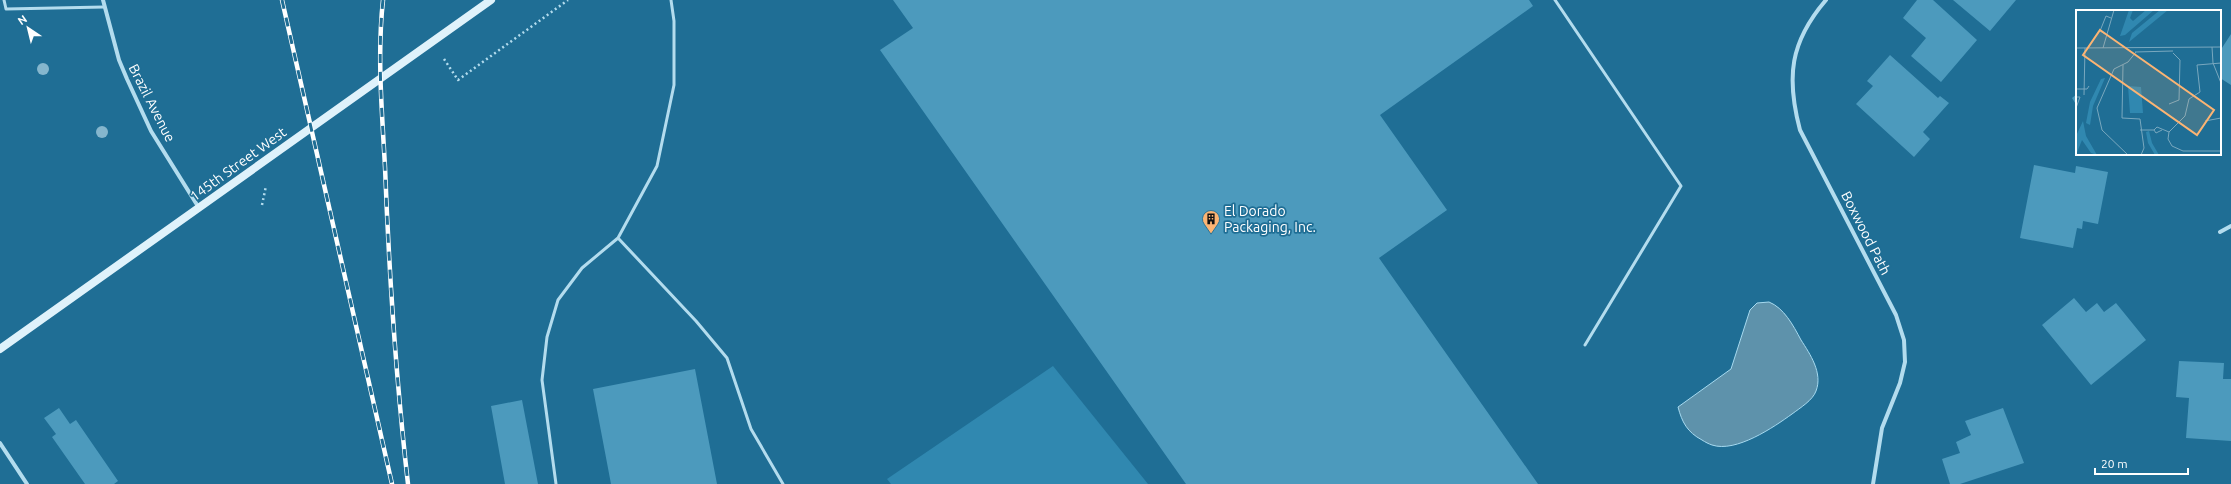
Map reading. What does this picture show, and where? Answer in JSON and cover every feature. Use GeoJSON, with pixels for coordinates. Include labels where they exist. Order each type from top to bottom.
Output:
{"type":"FeatureCollection","features":[{"type":"Feature","properties":{"kind":"street","name":"Brazil Avenue"},"geometry":{"type":"LineString","coordinates":[[103,0],[119,60],[148,124],[200,208]]}},
{"type":"Feature","properties":{"kind":"street","name":"145th Street West"},"geometry":{"type":"LineString","coordinates":[[0,349],[491,0]]}},
{"type":"Feature","properties":{"kind":"street","name":"Boxwood Path"},"geometry":{"type":"LineString","coordinates":[[1826,0],[1811,19],[1800,42],[1793,64],[1791,84],[1794,106],[1800,130],[1896,315],[1904,340],[1904,362],[1900,383],[1882,428],[1873,484]]}},
{"type":"Feature","properties":{"kind":"street"},"geometry":{"type":"LineString","coordinates":[[2220,232],[2231,226]]}},
{"type":"Feature","properties":{"kind":"street"},"geometry":{"type":"LineString","coordinates":[[0,443],[27,484]]}},
{"type":"Feature","properties":{"kind":"lane"},"geometry":{"type":"LineString","coordinates":[[4,0],[6,9],[104,6]]}},
{"type":"Feature","properties":{"kind":"lane"},"geometry":{"type":"LineString","coordinates":[[556,484],[542,380],[547,337],[558,300],[582,268],[618,238],[657,166],[674,85],[674,21],[671,0]]}},
{"type":"Feature","properties":{"kind":"lane"},"geometry":{"type":"LineString","coordinates":[[1555,0],[1682,186],[1585,345]]}},
{"type":"Feature","properties":{"kind":"lane"},"geometry":{"type":"LineString","coordinates":[[618,238],[696,321],[727,358],[752,429],[783,484]]}},
{"type":"Feature","properties":{"kind":"path"},"geometry":{"type":"LineString","coordinates":[[432,42],[458,80],[568,0]]}},
{"type":"Feature","properties":{"kind":"shaded area"},"geometry":{"type":"Polygon","coordinates":[[[1769,302],[1779,308],[1788,318],[1812,358],[1818,377],[1816,391],[1809,401],[1765,432],[1743,442],[1732,445],[1712,445],[1692,434],[1683,422],[1678,407],[1731,369],[1750,310],[1757,303],[1769,302]]]}},
{"type":"Feature","properties":{"kind":"shaded area"},"geometry":{"type":"Polygon","coordinates":[[[1053,366],[1148,484],[891,484],[887,479],[1053,366]]]}},
{"type":"Feature","properties":{"kind":"building","name":"El Dorado Packaging, Inc."},"geometry":{"type":"Polygon","coordinates":[[[893,0],[1529,0],[1533,6],[1380,115],[1447,210],[1379,258],[1538,484],[1186,484],[880,50],[913,28],[893,0]]]}},
{"type":"Feature","properties":{"kind":"building"},"geometry":{"type":"Polygon","coordinates":[[[1917,0],[1933,0],[1977,40],[1941,82],[1911,56],[1926,38],[1903,18],[1917,0]]]}},
{"type":"Feature","properties":{"kind":"building"},"geometry":{"type":"Polygon","coordinates":[[[1953,0],[2016,0],[1990,31],[1953,0]]]}},
{"type":"Feature","properties":{"kind":"building"},"geometry":{"type":"Polygon","coordinates":[[[2231,34],[2231,85],[2221,79],[2221,49],[2231,34]]]}},
{"type":"Feature","properties":{"kind":"building"},"geometry":{"type":"Polygon","coordinates":[[[1890,55],[1938,98],[1940,96],[1949,103],[1923,132],[1930,139],[1914,157],[1856,104],[1873,86],[1867,81],[1890,55]]]}},
{"type":"Feature","properties":{"kind":"building"},"geometry":{"type":"Polygon","coordinates":[[[2076,95],[2076,104],[2072,98],[2076,95]]]}},
{"type":"Feature","properties":{"kind":"building"},"geometry":{"type":"Polygon","coordinates":[[[2034,165],[2075,173],[2076,166],[2108,172],[2098,224],[2083,221],[2082,229],[2077,228],[2073,248],[2020,238],[2034,165]]]}},
{"type":"Feature","properties":{"kind":"building"},"geometry":{"type":"Polygon","coordinates":[[[2074,298],[2086,312],[2097,303],[2104,312],[2116,303],[2146,340],[2091,385],[2042,325],[2074,298]]]}},
{"type":"Feature","properties":{"kind":"building"},"geometry":{"type":"Polygon","coordinates":[[[2179,361],[2224,363],[2223,379],[2231,379],[2231,441],[2186,438],[2189,398],[2176,397],[2179,361]]]}},
{"type":"Feature","properties":{"kind":"building"},"geometry":{"type":"Polygon","coordinates":[[[695,369],[717,484],[611,484],[593,389],[695,369]]]}},
{"type":"Feature","properties":{"kind":"building"},"geometry":{"type":"Polygon","coordinates":[[[522,400],[538,484],[505,484],[491,406],[522,400]]]}},
{"type":"Feature","properties":{"kind":"building"},"geometry":{"type":"Polygon","coordinates":[[[59,408],[70,424],[76,420],[118,481],[114,484],[85,484],[52,437],[56,434],[44,418],[59,408]]]}},
{"type":"Feature","properties":{"kind":"building"},"geometry":{"type":"Polygon","coordinates":[[[2003,408],[2024,463],[1960,484],[1950,484],[1942,459],[1960,453],[1956,442],[1971,435],[1965,421],[2003,408]]]}},
{"type":"Feature","properties":{"kind":"railway"},"geometry":{"type":"LineString","coordinates":[[282,0],[392,484]]}},
{"type":"Feature","properties":{"kind":"railway"},"geometry":{"type":"LineString","coordinates":[[383,0],[380,42],[381,84],[389,246],[397,366],[408,484]]}},
{"type":"Feature","properties":{"kind":"place","name":"El Dorado Packaging, Inc."},"geometry":{"type":"Point","coordinates":[1211,234]}}]}
